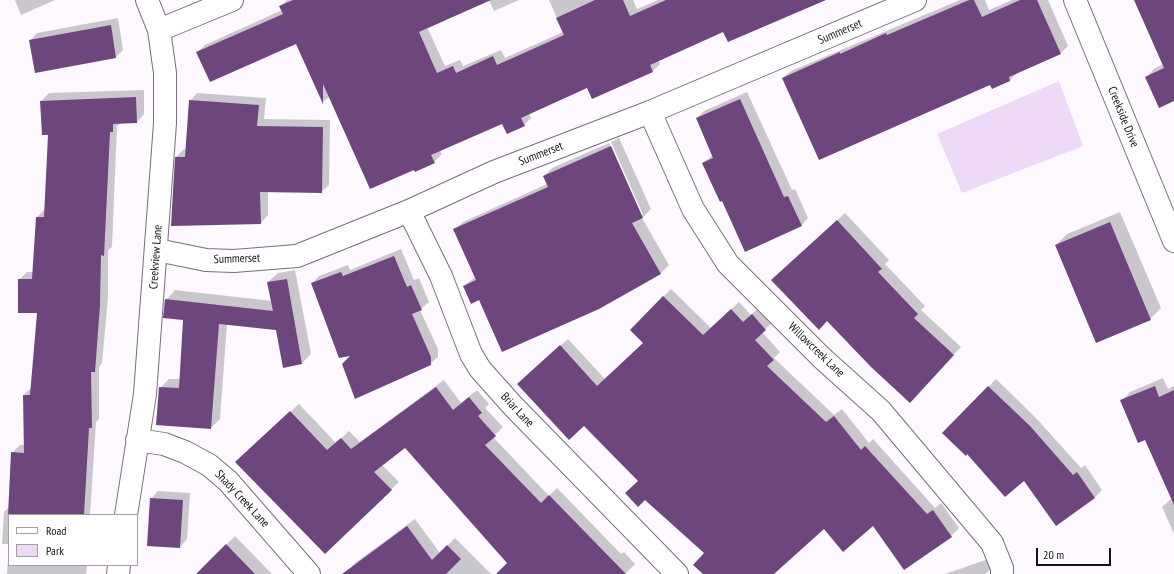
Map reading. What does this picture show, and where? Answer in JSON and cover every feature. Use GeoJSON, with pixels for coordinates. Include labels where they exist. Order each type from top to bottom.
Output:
{"type":"FeatureCollection","features":[{"type":"Feature","properties":{"kind":"street","name":"Creekview Lane"},"geometry":{"type":"LineString","coordinates":[[126,514],[136,440],[146,394],[165,123],[165,73],[159,30],[147,0]]}},
{"type":"Feature","properties":{"kind":"street"},"geometry":{"type":"LineString","coordinates":[[159,30],[232,0]]}},
{"type":"Feature","properties":{"kind":"street","name":"Summerset"},"geometry":{"type":"LineString","coordinates":[[157,250],[206,260],[234,261],[297,256],[409,210],[494,172],[650,112],[916,0]]}},
{"type":"Feature","properties":{"kind":"street","name":"Creekside Drive"},"geometry":{"type":"LineString","coordinates":[[1075,0],[1173,235]]}},
{"type":"Feature","properties":{"kind":"street","name":"Willowcreek Lane"},"geometry":{"type":"LineString","coordinates":[[650,112],[693,209],[728,264],[822,358],[881,410],[992,543],[1002,568],[1002,574]]}},
{"type":"Feature","properties":{"kind":"street","name":"Briar Lane"},"geometry":{"type":"LineString","coordinates":[[409,210],[441,276],[471,354],[480,369],[677,574]]}},
{"type":"Feature","properties":{"kind":"street","name":"Shady Creek Lane"},"geometry":{"type":"LineString","coordinates":[[136,440],[164,444],[185,452],[209,465],[228,481],[309,574]]}},
{"type":"Feature","properties":{"kind":"green space"},"geometry":{"type":"Polygon","coordinates":[[[1059,81],[1083,146],[962,193],[937,134],[1059,81]]]}},
{"type":"Feature","properties":{"kind":"building"},"geometry":{"type":"Polygon","coordinates":[[[293,0],[491,0],[419,32],[437,73],[453,66],[456,73],[493,56],[497,65],[564,35],[556,18],[595,0],[623,0],[630,16],[666,0],[826,0],[728,42],[723,32],[650,65],[653,72],[592,99],[587,88],[521,118],[525,126],[507,134],[502,124],[431,155],[435,163],[415,172],[414,170],[370,189],[323,84],[323,104],[296,44],[210,82],[196,52],[283,14],[279,6],[293,0]]]}},
{"type":"Feature","properties":{"kind":"building"},"geometry":{"type":"Polygon","coordinates":[[[969,0],[974,0],[982,17],[1020,0],[1037,0],[1061,54],[1009,77],[1010,81],[992,89],[990,85],[819,160],[782,78],[840,52],[840,54],[886,33],[887,35],[969,0]]]}},
{"type":"Feature","properties":{"kind":"building"},"geometry":{"type":"Polygon","coordinates":[[[1134,0],[1174,0],[1174,101],[1159,108],[1145,77],[1164,68],[1134,0]]]}},
{"type":"Feature","properties":{"kind":"building"},"geometry":{"type":"Polygon","coordinates":[[[111,25],[116,58],[35,73],[29,40],[111,25]]]}},
{"type":"Feature","properties":{"kind":"building"},"geometry":{"type":"Polygon","coordinates":[[[136,97],[137,123],[113,124],[113,132],[110,132],[104,256],[101,255],[100,305],[95,372],[91,372],[92,428],[89,428],[84,514],[8,514],[11,452],[24,453],[23,395],[30,395],[37,313],[18,313],[18,279],[32,279],[36,217],[44,217],[48,135],[42,135],[40,101],[136,97]]]}},
{"type":"Feature","properties":{"kind":"building"},"geometry":{"type":"Polygon","coordinates":[[[740,99],[784,197],[788,196],[802,226],[745,252],[722,201],[720,202],[702,163],[713,158],[696,118],[740,99]]]}},
{"type":"Feature","properties":{"kind":"building"},"geometry":{"type":"Polygon","coordinates":[[[189,100],[259,105],[257,126],[323,127],[322,193],[260,192],[261,224],[171,226],[175,157],[185,157],[189,100]]]}},
{"type":"Feature","properties":{"kind":"building"},"geometry":{"type":"Polygon","coordinates":[[[611,146],[643,218],[632,223],[661,274],[599,309],[502,352],[479,300],[471,304],[463,286],[476,280],[453,229],[548,187],[543,176],[611,146]]]}},
{"type":"Feature","properties":{"kind":"building"},"geometry":{"type":"Polygon","coordinates":[[[837,220],[882,269],[878,272],[918,314],[914,318],[954,355],[910,403],[871,367],[827,321],[819,330],[771,280],[837,220]]]}},
{"type":"Feature","properties":{"kind":"building"},"geometry":{"type":"Polygon","coordinates":[[[1110,222],[1151,320],[1096,343],[1055,245],[1110,222]]]}},
{"type":"Feature","properties":{"kind":"building"},"geometry":{"type":"Polygon","coordinates":[[[394,256],[407,287],[411,285],[422,310],[412,314],[431,357],[431,365],[355,399],[342,364],[350,356],[339,358],[311,283],[341,272],[343,276],[394,256]]]}},
{"type":"Feature","properties":{"kind":"building"},"geometry":{"type":"Polygon","coordinates":[[[287,279],[302,364],[283,368],[276,330],[219,324],[211,429],[156,425],[159,387],[179,388],[183,320],[163,318],[165,299],[273,311],[267,282],[287,279]]]}},
{"type":"Feature","properties":{"kind":"building"},"geometry":{"type":"Polygon","coordinates":[[[663,296],[703,335],[731,309],[743,322],[752,314],[766,330],[755,340],[774,360],[767,366],[826,422],[834,416],[861,450],[865,446],[927,514],[933,510],[952,537],[904,570],[873,526],[843,552],[824,529],[774,574],[703,574],[693,565],[704,553],[645,500],[638,507],[625,493],[638,481],[584,426],[569,440],[517,384],[560,345],[597,386],[643,343],[630,330],[663,296]]]}},
{"type":"Feature","properties":{"kind":"building"},"geometry":{"type":"Polygon","coordinates":[[[988,386],[1030,426],[1073,475],[1077,472],[1095,498],[1056,526],[1024,481],[1005,497],[967,454],[966,456],[942,433],[988,386]]]}},
{"type":"Feature","properties":{"kind":"building"},"geometry":{"type":"Polygon","coordinates":[[[1155,386],[1159,397],[1174,390],[1174,505],[1145,440],[1138,443],[1120,400],[1155,386]]]}},
{"type":"Feature","properties":{"kind":"building"},"geometry":{"type":"Polygon","coordinates":[[[436,387],[453,410],[469,397],[482,413],[478,416],[496,436],[485,445],[541,503],[549,495],[626,574],[496,574],[507,563],[405,448],[374,472],[392,490],[325,554],[235,462],[290,411],[327,450],[341,438],[351,449],[436,387]]]}},
{"type":"Feature","properties":{"kind":"building"},"geometry":{"type":"Polygon","coordinates":[[[150,498],[183,500],[180,548],[147,546],[150,498]]]}},
{"type":"Feature","properties":{"kind":"building"},"geometry":{"type":"Polygon","coordinates":[[[407,526],[432,560],[447,545],[461,559],[446,574],[342,574],[407,526]]]}},
{"type":"Feature","properties":{"kind":"building"},"geometry":{"type":"Polygon","coordinates":[[[226,544],[255,574],[196,574],[226,544]]]}}]}
